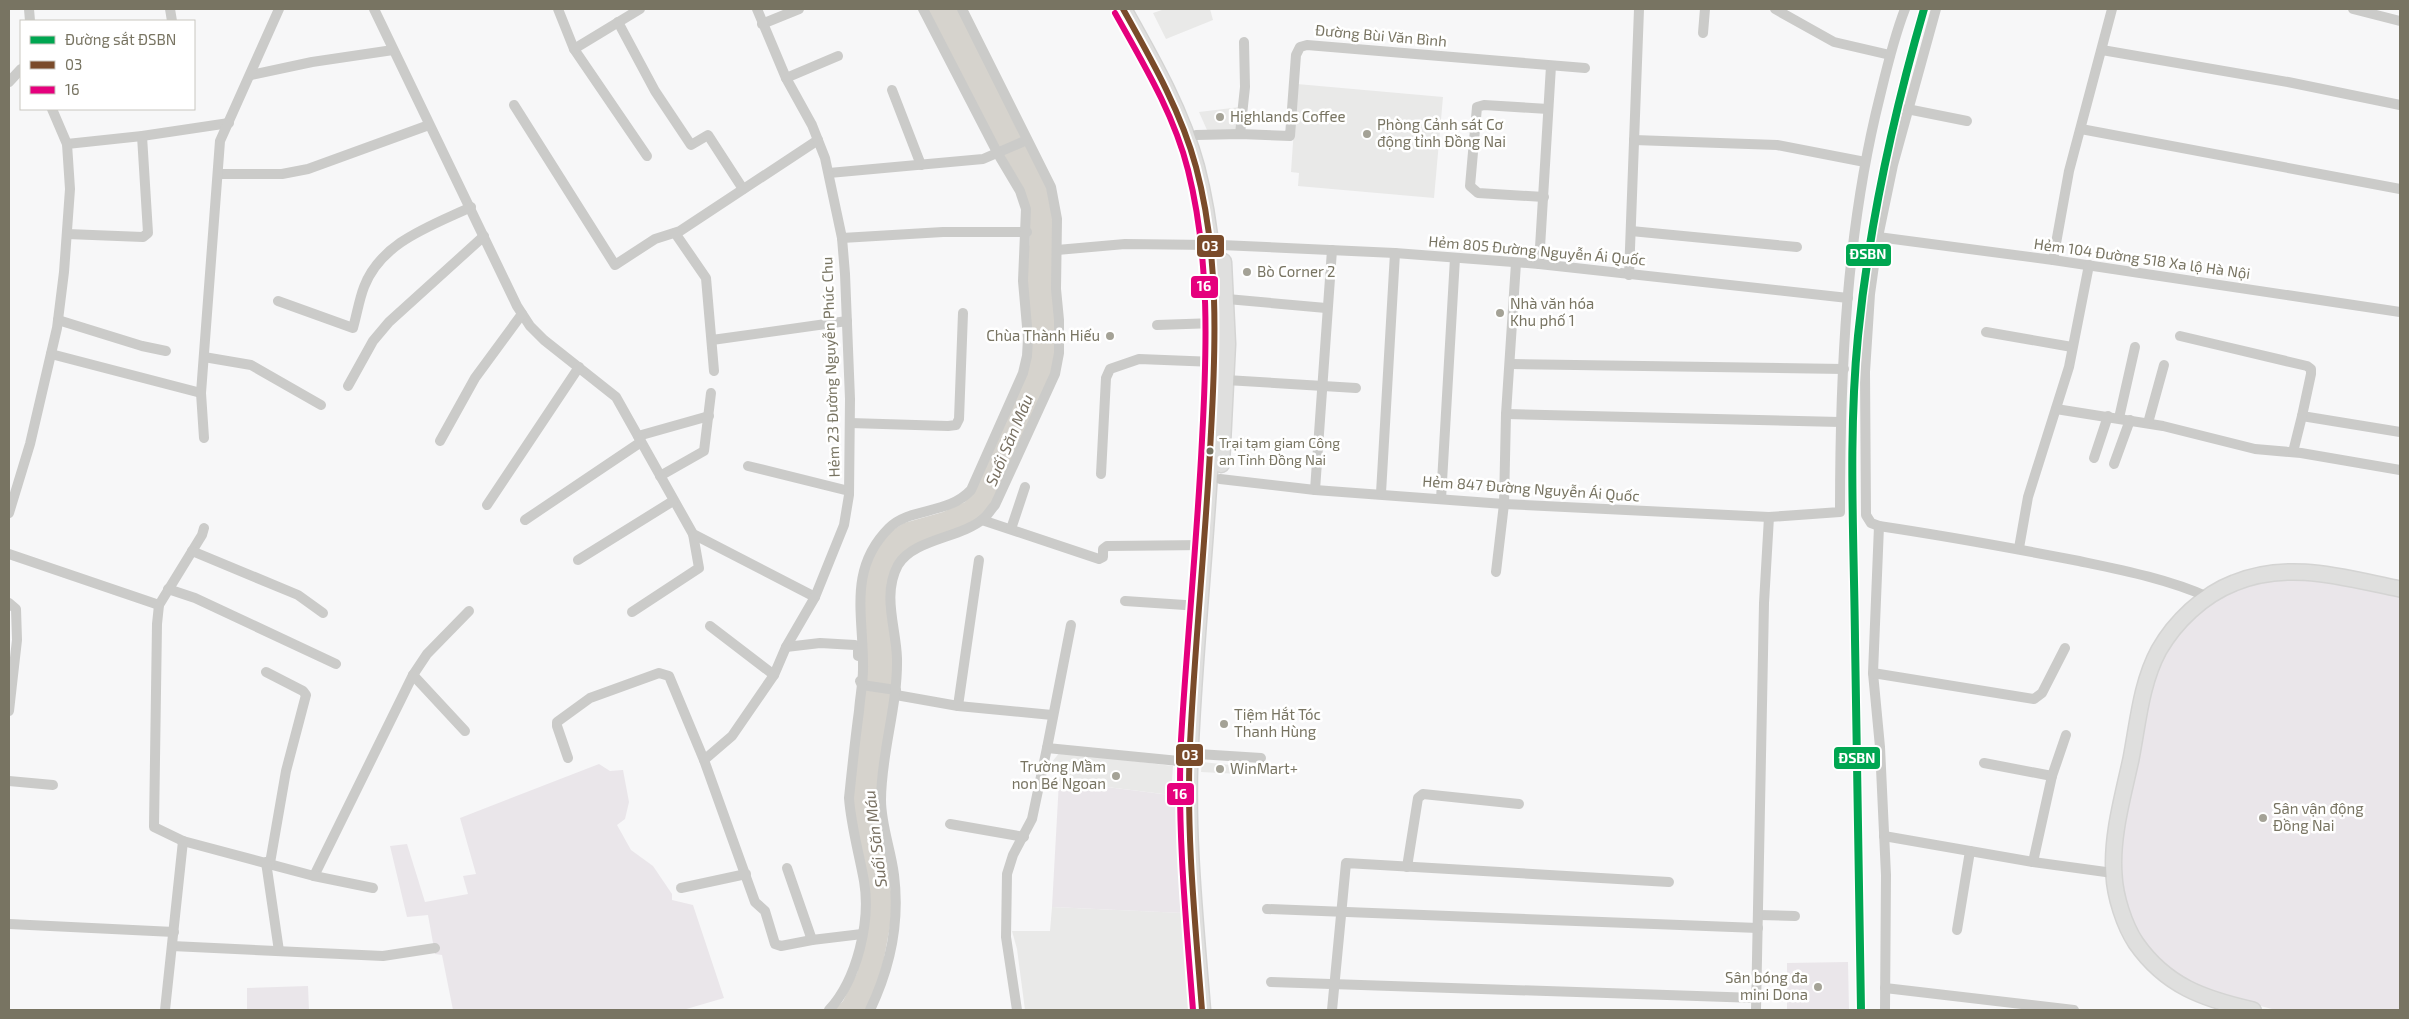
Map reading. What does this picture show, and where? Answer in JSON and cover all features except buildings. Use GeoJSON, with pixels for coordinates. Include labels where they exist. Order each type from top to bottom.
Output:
{"type":"FeatureCollection","features":[{"type":"Feature","properties":{"kind":"main road"},"geometry":{"type":"LineString","coordinates":[[1123,9],[1191,137]]}},
{"type":"Feature","properties":{"kind":"main road"},"geometry":{"type":"LineString","coordinates":[[1134,9],[1172,79],[1191,137],[1227,299],[1226,380],[1220,478],[1194,758],[1212,1010]]}},
{"type":"Feature","properties":{"kind":"main road"},"geometry":{"type":"LineString","coordinates":[[1202,1010],[1190,856],[1200,606],[1215,362],[1216,245]]}},
{"type":"Feature","properties":{"kind":"street"},"geometry":{"type":"LineString","coordinates":[[204,438],[201,393],[220,141],[279,9]]}},
{"type":"Feature","properties":{"kind":"street"},"geometry":{"type":"LineString","coordinates":[[374,9],[522,314],[544,340],[616,397],[693,534],[699,568],[632,612]]}},
{"type":"Feature","properties":{"kind":"street"},"geometry":{"type":"LineString","coordinates":[[558,9],[574,50],[647,156]]}},
{"type":"Feature","properties":{"kind":"street"},"geometry":{"type":"LineString","coordinates":[[574,50],[640,9]]}},
{"type":"Feature","properties":{"kind":"street","name":"Hẻm 23 Đường Nguyễn Phúc Chu"},"geometry":{"type":"LineString","coordinates":[[704,760],[732,736],[774,675],[786,648],[815,597],[844,525],[849,491],[850,424],[842,238],[829,173],[818,140],[786,78],[762,24],[758,9]]}},
{"type":"Feature","properties":{"kind":"street"},"geometry":{"type":"LineString","coordinates":[[762,24],[799,9]]}},
{"type":"Feature","properties":{"kind":"street"},"geometry":{"type":"LineString","coordinates":[[830,1010],[840,998],[853,972],[862,934],[865,899],[864,882],[850,814],[849,798],[862,685],[863,669],[859,600],[864,566],[878,541],[891,527],[903,519],[941,508],[963,498],[971,490],[1023,373],[1027,356],[1028,338],[1024,281],[1026,209],[1020,191],[998,154],[923,9]]}},
{"type":"Feature","properties":{"kind":"street"},"geometry":{"type":"LineString","coordinates":[[870,1010],[883,981],[896,911],[894,875],[881,800],[896,692],[897,657],[890,603],[892,582],[898,565],[908,553],[982,520],[995,505],[1054,374],[1058,354],[1057,219],[1051,187],[962,9]]}},
{"type":"Feature","properties":{"kind":"street"},"geometry":{"type":"LineString","coordinates":[[1629,275],[1639,9]]}},
{"type":"Feature","properties":{"kind":"street"},"geometry":{"type":"LineString","coordinates":[[1703,33],[1705,9]]}},
{"type":"Feature","properties":{"kind":"street"},"geometry":{"type":"LineString","coordinates":[[1775,9],[1834,42],[1890,55]]}},
{"type":"Feature","properties":{"kind":"street"},"geometry":{"type":"LineString","coordinates":[[1506,414],[1840,422],[1853,241],[1865,162],[1890,55],[1905,9]]}},
{"type":"Feature","properties":{"kind":"street"},"geometry":{"type":"LineString","coordinates":[[1936,9],[1907,109],[1878,237],[1870,294],[1865,372],[1866,515],[1872,523],[1879,526],[2019,548],[2116,569],[2189,589],[2208,597]]}},
{"type":"Feature","properties":{"kind":"street"},"geometry":{"type":"LineString","coordinates":[[2053,260],[2068,180],[2112,9]]}},
{"type":"Feature","properties":{"kind":"street"},"geometry":{"type":"LineString","coordinates":[[2353,9],[2400,21]]}},
{"type":"Feature","properties":{"kind":"street"},"geometry":{"type":"LineString","coordinates":[[618,22],[655,91],[691,145],[708,135],[742,189]]}},
{"type":"Feature","properties":{"kind":"street"},"geometry":{"type":"LineString","coordinates":[[1240,134],[1245,87],[1244,42]]}},
{"type":"Feature","properties":{"kind":"street","name":"Đường Bùi Văn Bình"},"geometry":{"type":"LineString","coordinates":[[1191,137],[1240,134],[1290,136],[1296,55],[1300,48],[1307,45],[1584,68]]}},
{"type":"Feature","properties":{"kind":"street"},"geometry":{"type":"LineString","coordinates":[[251,75],[312,62],[393,50]]}},
{"type":"Feature","properties":{"kind":"street"},"geometry":{"type":"LineString","coordinates":[[2102,50],[2288,82],[2400,105]]}},
{"type":"Feature","properties":{"kind":"street"},"geometry":{"type":"LineString","coordinates":[[786,78],[838,56]]}},
{"type":"Feature","properties":{"kind":"street"},"geometry":{"type":"LineString","coordinates":[[1540,264],[1552,66]]}},
{"type":"Feature","properties":{"kind":"street"},"geometry":{"type":"LineString","coordinates":[[9,82],[20,71]]}},
{"type":"Feature","properties":{"kind":"street"},"geometry":{"type":"LineString","coordinates":[[892,90],[921,165]]}},
{"type":"Feature","properties":{"kind":"street"},"geometry":{"type":"LineString","coordinates":[[514,105],[615,265],[655,239],[675,233],[818,140]]}},
{"type":"Feature","properties":{"kind":"street"},"geometry":{"type":"LineString","coordinates":[[1544,196],[1478,193],[1470,186],[1477,107],[1484,105],[1548,109]]}},
{"type":"Feature","properties":{"kind":"street"},"geometry":{"type":"LineString","coordinates":[[1907,109],[1967,121]]}},
{"type":"Feature","properties":{"kind":"street"},"geometry":{"type":"LineString","coordinates":[[9,513],[30,444],[58,320],[70,189],[67,144],[52,110]]}},
{"type":"Feature","properties":{"kind":"street"},"geometry":{"type":"LineString","coordinates":[[67,144],[142,136],[229,123]]}},
{"type":"Feature","properties":{"kind":"street"},"geometry":{"type":"LineString","coordinates":[[218,174],[282,174],[308,168],[429,125]]}},
{"type":"Feature","properties":{"kind":"street"},"geometry":{"type":"LineString","coordinates":[[2081,130],[2400,189]]}},
{"type":"Feature","properties":{"kind":"street"},"geometry":{"type":"LineString","coordinates":[[67,234],[143,237],[148,233],[142,136]]}},
{"type":"Feature","properties":{"kind":"street"},"geometry":{"type":"LineString","coordinates":[[829,173],[983,159],[1027,140]]}},
{"type":"Feature","properties":{"kind":"street"},"geometry":{"type":"LineString","coordinates":[[1634,140],[1777,145],[1865,162]]}},
{"type":"Feature","properties":{"kind":"street"},"geometry":{"type":"LineString","coordinates":[[278,301],[353,328],[364,286],[380,260],[422,230],[471,207]]}},
{"type":"Feature","properties":{"kind":"street"},"geometry":{"type":"LineString","coordinates":[[1631,231],[1797,247]]}},
{"type":"Feature","properties":{"kind":"street"},"geometry":{"type":"LineString","coordinates":[[842,238],[934,232],[1026,232]]}},
{"type":"Feature","properties":{"kind":"street"},"geometry":{"type":"LineString","coordinates":[[675,233],[706,278],[714,371]]}},
{"type":"Feature","properties":{"kind":"street"},"geometry":{"type":"LineString","coordinates":[[348,386],[373,341],[389,322],[484,236]]}},
{"type":"Feature","properties":{"kind":"street","name":"Hẻm 104 Đường 518 Xa lộ Hà Nội"},"geometry":{"type":"LineString","coordinates":[[1878,237],[2088,265],[2400,312]]}},
{"type":"Feature","properties":{"kind":"street","name":"Hẻm 805 Đường Nguyễn Ái Quốc"},"geometry":{"type":"LineString","coordinates":[[1057,250],[1125,244],[1216,245],[1395,253],[1540,264],[1848,298]]}},
{"type":"Feature","properties":{"kind":"street"},"geometry":{"type":"LineString","coordinates":[[1315,490],[1326,308],[1332,250]]}},
{"type":"Feature","properties":{"kind":"street"},"geometry":{"type":"LineString","coordinates":[[1381,493],[1395,253]]}},
{"type":"Feature","properties":{"kind":"street"},"geometry":{"type":"LineString","coordinates":[[1441,499],[1455,258]]}},
{"type":"Feature","properties":{"kind":"street"},"geometry":{"type":"LineString","coordinates":[[1496,572],[1504,504],[1506,414],[1511,364],[1516,263]]}},
{"type":"Feature","properties":{"kind":"street"},"geometry":{"type":"LineString","coordinates":[[2019,548],[2028,497],[2069,367],[2088,265]]}},
{"type":"Feature","properties":{"kind":"street"},"geometry":{"type":"LineString","coordinates":[[1227,299],[1326,308]]}},
{"type":"Feature","properties":{"kind":"street"},"geometry":{"type":"LineString","coordinates":[[850,424],[948,426],[956,424],[959,419],[963,313]]}},
{"type":"Feature","properties":{"kind":"street"},"geometry":{"type":"LineString","coordinates":[[440,441],[475,378],[522,314]]}},
{"type":"Feature","properties":{"kind":"street"},"geometry":{"type":"LineString","coordinates":[[58,320],[142,346],[166,351]]}},
{"type":"Feature","properties":{"kind":"street"},"geometry":{"type":"LineString","coordinates":[[712,340],[847,321]]}},
{"type":"Feature","properties":{"kind":"street"},"geometry":{"type":"LineString","coordinates":[[1157,325],[1215,323]]}},
{"type":"Feature","properties":{"kind":"street"},"geometry":{"type":"LineString","coordinates":[[1986,332],[2072,347]]}},
{"type":"Feature","properties":{"kind":"street"},"geometry":{"type":"LineString","coordinates":[[2180,336],[2307,366],[2311,369],[2293,452]]}},
{"type":"Feature","properties":{"kind":"street"},"geometry":{"type":"LineString","coordinates":[[2119,418],[2135,347]]}},
{"type":"Feature","properties":{"kind":"street"},"geometry":{"type":"LineString","coordinates":[[51,354],[201,393]]}},
{"type":"Feature","properties":{"kind":"street"},"geometry":{"type":"LineString","coordinates":[[204,357],[251,365],[321,405]]}},
{"type":"Feature","properties":{"kind":"street"},"geometry":{"type":"LineString","coordinates":[[1101,474],[1106,378],[1110,369],[1139,359],[1215,362]]}},
{"type":"Feature","properties":{"kind":"street"},"geometry":{"type":"LineString","coordinates":[[1511,364],[1844,369]]}},
{"type":"Feature","properties":{"kind":"street"},"geometry":{"type":"LineString","coordinates":[[2148,423],[2164,365]]}},
{"type":"Feature","properties":{"kind":"street"},"geometry":{"type":"LineString","coordinates":[[487,505],[579,367]]}},
{"type":"Feature","properties":{"kind":"street"},"geometry":{"type":"LineString","coordinates":[[1226,380],[1356,388]]}},
{"type":"Feature","properties":{"kind":"street"},"geometry":{"type":"LineString","coordinates":[[660,476],[704,451],[711,393]]}},
{"type":"Feature","properties":{"kind":"street"},"geometry":{"type":"LineString","coordinates":[[2056,409],[2148,423],[2255,449],[2293,452],[2400,470]]}},
{"type":"Feature","properties":{"kind":"street"},"geometry":{"type":"LineString","coordinates":[[525,520],[639,439],[709,416]]}},
{"type":"Feature","properties":{"kind":"street"},"geometry":{"type":"LineString","coordinates":[[2094,458],[2108,416]]}},
{"type":"Feature","properties":{"kind":"street"},"geometry":{"type":"LineString","coordinates":[[2302,416],[2400,432]]}},
{"type":"Feature","properties":{"kind":"street"},"geometry":{"type":"LineString","coordinates":[[2114,464],[2130,420]]}},
{"type":"Feature","properties":{"kind":"street","name":"Hẻm 847 Đường Nguyễn Ái Quốc"},"geometry":{"type":"LineString","coordinates":[[1220,478],[1315,490],[1381,493],[1504,504],[1768,517],[1840,512],[1840,422]]}},
{"type":"Feature","properties":{"kind":"street"},"geometry":{"type":"LineString","coordinates":[[748,466],[849,491]]}},
{"type":"Feature","properties":{"kind":"street"},"geometry":{"type":"LineString","coordinates":[[1011,529],[1024,487]]}},
{"type":"Feature","properties":{"kind":"street"},"geometry":{"type":"LineString","coordinates":[[578,560],[673,501]]}},
{"type":"Feature","properties":{"kind":"street"},"geometry":{"type":"LineString","coordinates":[[1756,1010],[1764,603],[1768,517]]}},
{"type":"Feature","properties":{"kind":"street"},"geometry":{"type":"LineString","coordinates":[[982,520],[1099,559],[1102,557],[1103,549],[1107,546],[1205,545]]}},
{"type":"Feature","properties":{"kind":"street"},"geometry":{"type":"LineString","coordinates":[[1879,526],[1873,673],[1880,747],[1884,836],[1886,1010]]}},
{"type":"Feature","properties":{"kind":"street"},"geometry":{"type":"LineString","coordinates":[[204,528],[159,605],[157,624],[154,827],[183,841],[268,862],[314,876],[373,888]]}},
{"type":"Feature","properties":{"kind":"street"},"geometry":{"type":"LineString","coordinates":[[693,534],[815,597]]}},
{"type":"Feature","properties":{"kind":"street"},"geometry":{"type":"LineString","coordinates":[[192,551],[298,595],[323,613]]}},
{"type":"Feature","properties":{"kind":"street"},"geometry":{"type":"LineString","coordinates":[[9,554],[159,605]]}},
{"type":"Feature","properties":{"kind":"street"},"geometry":{"type":"LineString","coordinates":[[958,706],[980,560]]}},
{"type":"Feature","properties":{"kind":"street"},"geometry":{"type":"LineString","coordinates":[[2253,1010],[2200,996],[2179,985],[2162,972],[2135,941],[2121,908],[2113,873],[2116,842],[2124,791],[2147,678],[2160,650],[2181,621],[2208,597],[2234,582],[2262,574],[2288,570],[2319,573],[2400,589]]}},
{"type":"Feature","properties":{"kind":"street"},"geometry":{"type":"LineString","coordinates":[[168,589],[195,598],[336,664]]}},
{"type":"Feature","properties":{"kind":"street"},"geometry":{"type":"LineString","coordinates":[[1125,601],[1200,606]]}},
{"type":"Feature","properties":{"kind":"street"},"geometry":{"type":"LineString","coordinates":[[9,603],[16,609],[17,640],[9,711]]}},
{"type":"Feature","properties":{"kind":"street"},"geometry":{"type":"LineString","coordinates":[[314,876],[413,675],[427,654],[468,611]]}},
{"type":"Feature","properties":{"kind":"street"},"geometry":{"type":"LineString","coordinates":[[1016,1010],[1006,937],[1005,901],[1010,864],[1035,810],[1071,625]]}},
{"type":"Feature","properties":{"kind":"street"},"geometry":{"type":"LineString","coordinates":[[710,626],[774,675]]}},
{"type":"Feature","properties":{"kind":"street"},"geometry":{"type":"LineString","coordinates":[[786,648],[820,644],[855,646],[858,648],[859,674],[862,685]]}},
{"type":"Feature","properties":{"kind":"street"},"geometry":{"type":"LineString","coordinates":[[1873,673],[2034,699],[2042,693],[2065,648]]}},
{"type":"Feature","properties":{"kind":"street"},"geometry":{"type":"LineString","coordinates":[[266,672],[303,690],[306,695],[286,772],[268,862],[279,951]]}},
{"type":"Feature","properties":{"kind":"street"},"geometry":{"type":"LineString","coordinates":[[568,758],[558,722],[590,698],[659,673],[669,676],[704,760],[755,902],[765,911],[775,944],[781,946],[862,934]]}},
{"type":"Feature","properties":{"kind":"street"},"geometry":{"type":"LineString","coordinates":[[413,675],[465,731]]}},
{"type":"Feature","properties":{"kind":"street"},"geometry":{"type":"LineString","coordinates":[[862,685],[958,706],[1052,715]]}},
{"type":"Feature","properties":{"kind":"street"},"geometry":{"type":"LineString","coordinates":[[2033,862],[2052,776],[2066,735]]}},
{"type":"Feature","properties":{"kind":"street"},"geometry":{"type":"LineString","coordinates":[[1047,748],[1194,758],[1260,758]]}},
{"type":"Feature","properties":{"kind":"street"},"geometry":{"type":"LineString","coordinates":[[1984,763],[2052,776]]}},
{"type":"Feature","properties":{"kind":"street"},"geometry":{"type":"LineString","coordinates":[[9,781],[53,785]]}},
{"type":"Feature","properties":{"kind":"street"},"geometry":{"type":"LineString","coordinates":[[1407,867],[1418,798],[1423,794],[1518,804]]}},
{"type":"Feature","properties":{"kind":"street"},"geometry":{"type":"LineString","coordinates":[[950,824],[1024,837]]}},
{"type":"Feature","properties":{"kind":"street"},"geometry":{"type":"LineString","coordinates":[[1884,836],[2033,862],[2113,873]]}},
{"type":"Feature","properties":{"kind":"street"},"geometry":{"type":"LineString","coordinates":[[165,1010],[183,841]]}},
{"type":"Feature","properties":{"kind":"street"},"geometry":{"type":"LineString","coordinates":[[1957,930],[1970,851]]}},
{"type":"Feature","properties":{"kind":"street"},"geometry":{"type":"LineString","coordinates":[[1332,1010],[1346,863],[1669,882]]}},
{"type":"Feature","properties":{"kind":"street"},"geometry":{"type":"LineString","coordinates":[[786,868],[812,940]]}},
{"type":"Feature","properties":{"kind":"street"},"geometry":{"type":"LineString","coordinates":[[681,888],[746,874]]}},
{"type":"Feature","properties":{"kind":"street"},"geometry":{"type":"LineString","coordinates":[[1267,909],[1758,928]]}},
{"type":"Feature","properties":{"kind":"street"},"geometry":{"type":"LineString","coordinates":[[1759,915],[1795,916]]}},
{"type":"Feature","properties":{"kind":"street"},"geometry":{"type":"LineString","coordinates":[[9,924],[174,932]]}},
{"type":"Feature","properties":{"kind":"street"},"geometry":{"type":"LineString","coordinates":[[172,946],[383,956],[435,948]]}},
{"type":"Feature","properties":{"kind":"street"},"geometry":{"type":"LineString","coordinates":[[1271,982],[1757,998]]}},
{"type":"Feature","properties":{"kind":"street"},"geometry":{"type":"LineString","coordinates":[[1885,988],[2074,1010]]}},
{"type":"Feature","properties":{"kind":"street"},"geometry":{"type":"LineString","coordinates":[[1981,1010],[1982,999]]}},
{"type":"Feature","properties":{"kind":"shaded area"},"geometry":{"type":"Polygon","coordinates":[[[1165,9],[1210,9],[1213,20],[1166,39],[1153,13],[1165,9]]]}},
{"type":"Feature","properties":{"kind":"shaded area","name":"Phòng Cảnh sát Cơ động tỉnh Đồng Nai"},"geometry":{"type":"Polygon","coordinates":[[[1297,84],[1443,97],[1434,198],[1298,186],[1299,173],[1291,172],[1297,84]]]}},
{"type":"Feature","properties":{"kind":"shaded area","name":"Highlands Coffee"},"geometry":{"type":"Polygon","coordinates":[[[1240,107],[1237,130],[1207,130],[1199,112],[1240,107]]]}},
{"type":"Feature","properties":{"kind":"shaded area","name":"Sân vận động Đồng Nai"},"geometry":{"type":"Polygon","coordinates":[[[2318,578],[2400,595],[2400,1010],[2276,1010],[2202,991],[2166,967],[2140,938],[2126,906],[2120,885],[2121,843],[2130,793],[2153,679],[2164,653],[2185,625],[2200,610],[2223,594],[2263,580],[2318,578]]]}},
{"type":"Feature","properties":{"kind":"shaded area","name":"Trường Mầm non Bé Ngoan"},"geometry":{"type":"Polygon","coordinates":[[[1060,752],[1173,766],[1171,795],[1059,781],[1061,768],[1056,767],[1052,762],[1060,752]]]}},
{"type":"Feature","properties":{"kind":"shaded area","name":"WinMart+"},"geometry":{"type":"Polygon","coordinates":[[[1202,762],[1240,766],[1239,774],[1201,772],[1202,762]]]}},
{"type":"Feature","properties":{"kind":"shaded area"},"geometry":{"type":"Polygon","coordinates":[[[599,764],[610,771],[623,770],[629,802],[625,819],[617,825],[631,850],[653,866],[672,894],[672,900],[693,905],[724,998],[683,1010],[453,1010],[442,955],[435,954],[428,915],[407,917],[390,846],[407,844],[425,902],[468,894],[463,876],[476,874],[460,818],[599,764]]]}},
{"type":"Feature","properties":{"kind":"shaded area"},"geometry":{"type":"Polygon","coordinates":[[[1059,781],[1178,796],[1183,913],[1052,907],[1059,781]]]}},
{"type":"Feature","properties":{"kind":"shaded area"},"geometry":{"type":"Polygon","coordinates":[[[1052,907],[1183,913],[1190,1010],[1025,1010],[1017,949],[1012,931],[1050,931],[1052,907]]]}},
{"type":"Feature","properties":{"kind":"shaded area","name":"Sân bóng đa mini Dona"},"geometry":{"type":"Polygon","coordinates":[[[1848,962],[1849,1010],[1787,1010],[1787,963],[1848,962]]]}},
{"type":"Feature","properties":{"kind":"shaded area"},"geometry":{"type":"Polygon","coordinates":[[[308,986],[309,1010],[247,1010],[247,988],[308,986]]]}},
{"type":"Feature","properties":{"kind":"water","name":"Suối Săn Máu"},"geometry":{"type":"Polygon","coordinates":[[[927,9],[958,9],[1047,188],[1053,219],[1055,353],[1051,373],[992,502],[980,517],[895,563],[893,686],[879,784],[893,910],[880,980],[866,1010],[834,1010],[843,1001],[857,973],[865,935],[852,797],[863,601],[868,567],[880,543],[893,530],[904,523],[943,512],[965,502],[1027,372],[1030,232],[1003,156],[927,9]]]}},
{"type":"Feature","properties":{"kind":"rail line","name":"ĐSBN"},"geometry":{"type":"LineString","coordinates":[[1861,1010],[1852,488],[1855,374],[1863,294],[1876,212],[1892,130],[1924,9]]}},
{"type":"Feature","properties":{"kind":"transit line","name":"03"},"geometry":{"type":"LineString","coordinates":[[1123,9],[1174,106],[1190,146],[1203,199],[1212,265],[1215,332],[1213,399],[1192,705],[1189,777],[1192,877],[1202,1010]]}},
{"type":"Feature","properties":{"kind":"transit line","name":"16"},"geometry":{"type":"LineString","coordinates":[[1115,13],[1157,89],[1182,149],[1195,203],[1203,270],[1206,338],[1204,406],[1180,774],[1183,875],[1193,1010]]}},
{"type":"Feature","properties":{"kind":"place","name":"Highlands Coffee"},"geometry":{"type":"Point","coordinates":[1220,117]}},
{"type":"Feature","properties":{"kind":"place","name":"Phòng Cảnh sát Cơ động tỉnh Đồng Nai"},"geometry":{"type":"Point","coordinates":[1367,134]}},
{"type":"Feature","properties":{"kind":"place","name":"Bò Corner 2"},"geometry":{"type":"Point","coordinates":[1247,272]}},
{"type":"Feature","properties":{"kind":"place","name":"Nhà văn hóa Khu phố 1"},"geometry":{"type":"Point","coordinates":[1500,313]}},
{"type":"Feature","properties":{"kind":"place","name":"Chùa Thành Hiếu"},"geometry":{"type":"Point","coordinates":[1110,336]}},
{"type":"Feature","properties":{"kind":"place","name":"Trại tạm giam Công an Tỉnh Đồng Nai"},"geometry":{"type":"Point","coordinates":[1210,451]}},
{"type":"Feature","properties":{"kind":"place","name":"Tiệm Hắt Tóc Thanh Hùng"},"geometry":{"type":"Point","coordinates":[1224,724]}},
{"type":"Feature","properties":{"kind":"place","name":"WinMart+"},"geometry":{"type":"Point","coordinates":[1220,769]}},
{"type":"Feature","properties":{"kind":"place","name":"Trường Mầm non Bé Ngoan"},"geometry":{"type":"Point","coordinates":[1116,776]}},
{"type":"Feature","properties":{"kind":"place","name":"Sân vận động Đồng Nai"},"geometry":{"type":"Point","coordinates":[2263,818]}},
{"type":"Feature","properties":{"kind":"place","name":"Sân bóng đa mini Dona"},"geometry":{"type":"Point","coordinates":[1818,987]}}]}
